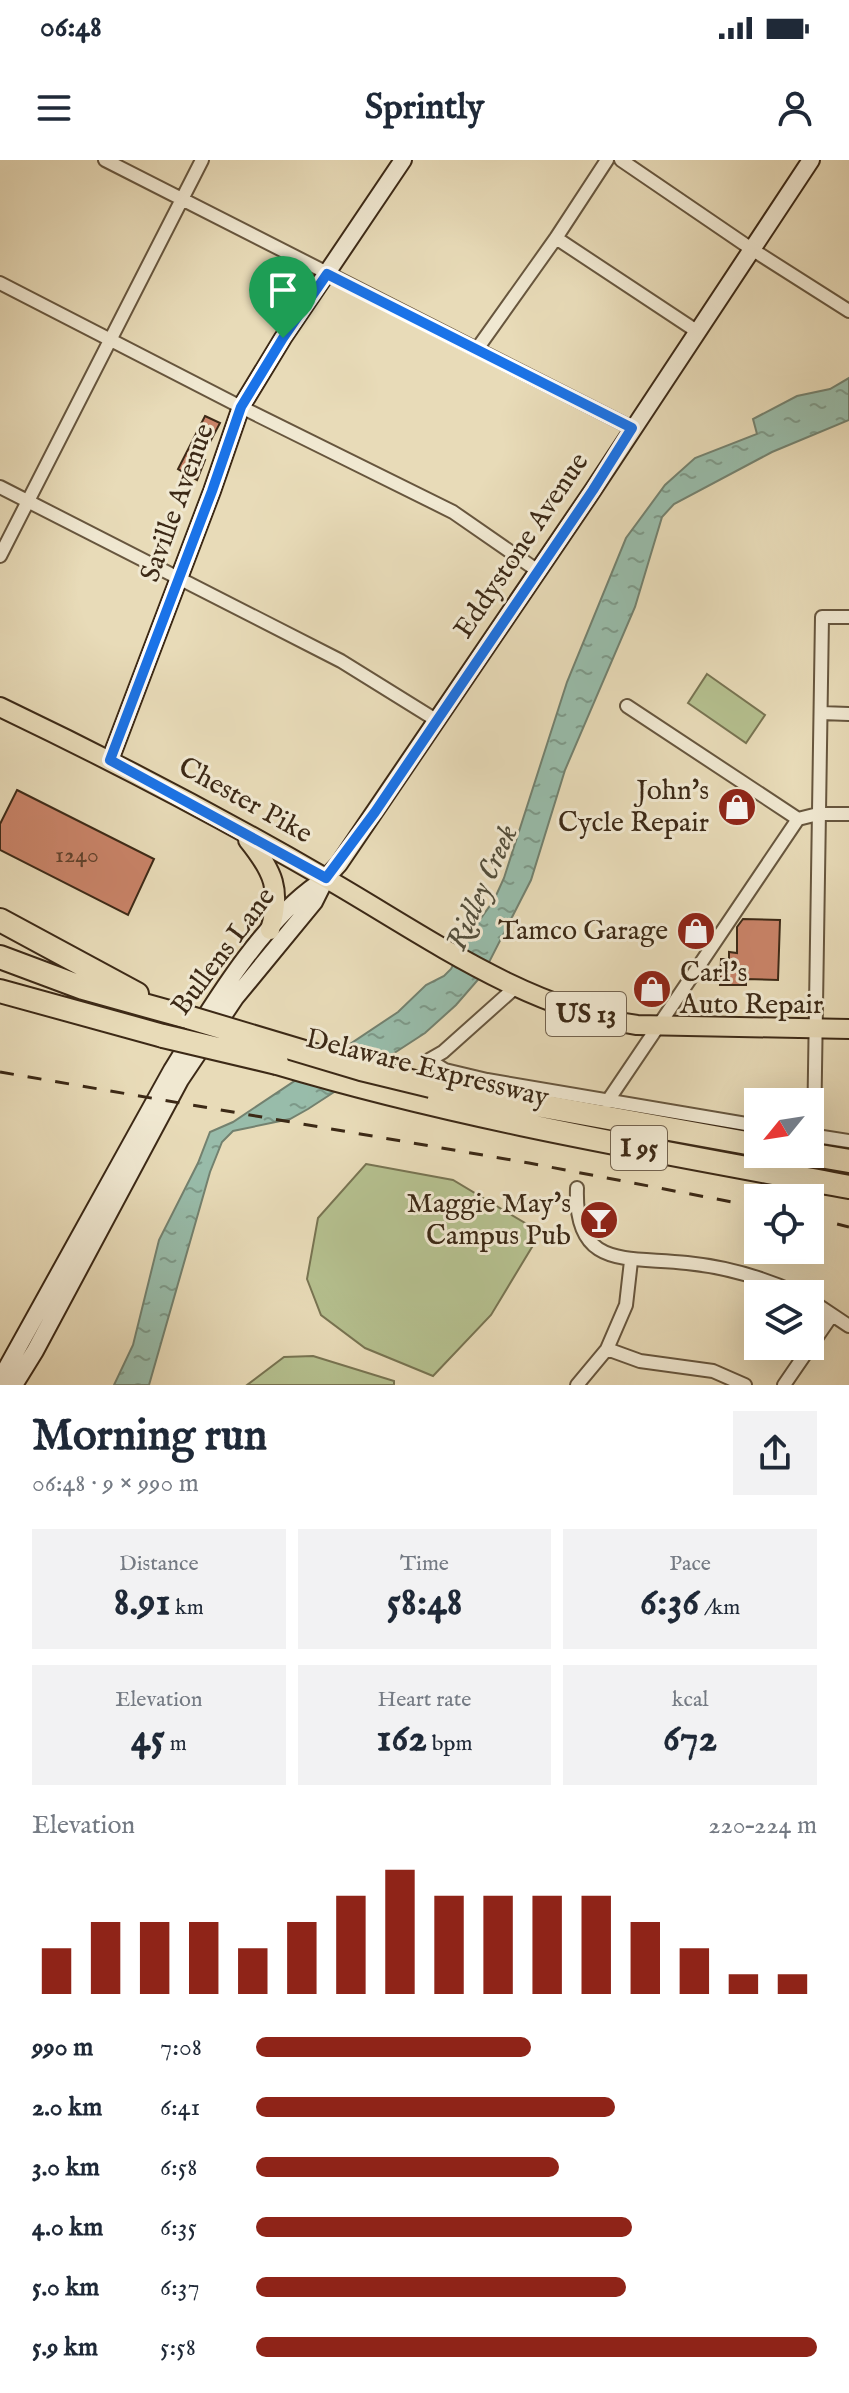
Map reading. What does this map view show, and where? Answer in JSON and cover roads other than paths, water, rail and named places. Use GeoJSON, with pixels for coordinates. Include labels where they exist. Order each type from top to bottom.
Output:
{"type":"FeatureCollection","features":[{"type":"Feature","properties":{"kind":"highway"},"geometry":{"type":"LineString","coordinates":[[0,920],[127,986],[166,1020]]}},
{"type":"Feature","properties":{"kind":"highway","name":"Delaware Expressway"},"geometry":{"type":"LineString","coordinates":[[0,957],[277,1063],[431,1096],[609,1143],[849,1187]]}},
{"type":"Feature","properties":{"kind":"highway","name":"Delaware Expressway"},"geometry":{"type":"LineString","coordinates":[[0,971],[166,1020],[361,1069],[431,1096],[744,1143]]}},
{"type":"Feature","properties":{"kind":"highway"},"geometry":{"type":"LineString","coordinates":[[0,991],[166,1020]]}},
{"type":"Feature","properties":{"kind":"highway"},"geometry":{"type":"LineString","coordinates":[[824,1148],[849,1161]]}},
{"type":"Feature","properties":{"kind":"main road","name":"Chester Pike"},"geometry":{"type":"LineString","coordinates":[[0,707],[110,760],[326,878],[456,956],[518,985]]}},
{"type":"Feature","properties":{"kind":"main road"},"geometry":{"type":"LineString","coordinates":[[241,831],[266,865],[273,881],[276,905],[270,930]]}},
{"type":"Feature","properties":{"kind":"main road","name":"US 13"},"geometry":{"type":"LineString","coordinates":[[518,985],[592,1016],[627,1023],[849,1029]]}},
{"type":"Feature","properties":{"kind":"street"},"geometry":{"type":"LineString","coordinates":[[105,160],[632,428]]}},
{"type":"Feature","properties":{"kind":"street"},"geometry":{"type":"LineString","coordinates":[[0,556],[202,160]]}},
{"type":"Feature","properties":{"kind":"street","name":"Saville Avenue"},"geometry":{"type":"LineString","coordinates":[[110,760],[241,407],[283,338],[403,160]]}},
{"type":"Feature","properties":{"kind":"street"},"geometry":{"type":"LineString","coordinates":[[477,349],[607,160]]}},
{"type":"Feature","properties":{"kind":"street"},"geometry":{"type":"LineString","coordinates":[[621,160],[849,311]]}},
{"type":"Feature","properties":{"kind":"street","name":"Eddystone Avenue"},"geometry":{"type":"LineString","coordinates":[[326,878],[339,864],[538,571],[811,160]]}},
{"type":"Feature","properties":{"kind":"street"},"geometry":{"type":"LineString","coordinates":[[556,238],[698,332]]}},
{"type":"Feature","properties":{"kind":"street"},"geometry":{"type":"LineString","coordinates":[[0,283],[453,512],[538,571]]}},
{"type":"Feature","properties":{"kind":"street"},"geometry":{"type":"LineString","coordinates":[[0,487],[341,661],[436,720]]}},
{"type":"Feature","properties":{"kind":"street"},"geometry":{"type":"LineString","coordinates":[[813,1088],[822,617],[849,617]]}},
{"type":"Feature","properties":{"kind":"street"},"geometry":{"type":"LineString","coordinates":[[627,706],[798,819]]}},
{"type":"Feature","properties":{"kind":"street"},"geometry":{"type":"LineString","coordinates":[[821,713],[849,714]]}},
{"type":"Feature","properties":{"kind":"street"},"geometry":{"type":"LineString","coordinates":[[607,1102],[798,819],[818,814],[849,814]]}},
{"type":"Feature","properties":{"kind":"street","name":"Bullens Lane"},"geometry":{"type":"LineString","coordinates":[[0,1380],[172,1070],[223,989],[303,892],[326,878]]}},
{"type":"Feature","properties":{"kind":"street","name":"Bullens Lane"},"geometry":{"type":"LineString","coordinates":[[14,1385],[180,1080],[243,988],[314,902],[326,878]]}},
{"type":"Feature","properties":{"kind":"street"},"geometry":{"type":"LineString","coordinates":[[518,985],[443,1052],[429,1060],[440,1068],[460,1075],[744,1124]]}},
{"type":"Feature","properties":{"kind":"street"},"geometry":{"type":"LineString","coordinates":[[824,1141],[849,1141]]}},
{"type":"Feature","properties":{"kind":"street"},"geometry":{"type":"LineString","coordinates":[[577,1188],[577,1215],[588,1239],[601,1251],[631,1261],[688,1263],[769,1280]]}},
{"type":"Feature","properties":{"kind":"street"},"geometry":{"type":"LineString","coordinates":[[577,1385],[607,1349],[626,1305],[631,1261]]}},
{"type":"Feature","properties":{"kind":"street"},"geometry":{"type":"LineString","coordinates":[[824,1310],[849,1326]]}},
{"type":"Feature","properties":{"kind":"street"},"geometry":{"type":"LineString","coordinates":[[784,1385],[832,1315]]}},
{"type":"Feature","properties":{"kind":"street"},"geometry":{"type":"LineString","coordinates":[[607,1349],[640,1361],[713,1371],[745,1385]]}},
{"type":"Feature","properties":{"kind":"water"},"geometry":{"type":"Polygon","coordinates":[[[849,378],[849,420],[772,452],[674,504],[662,517],[635,607],[565,770],[531,880],[483,974],[456,1005],[425,1033],[308,1109],[290,1119],[233,1131],[222,1142],[210,1172],[149,1385],[114,1385],[133,1345],[159,1240],[210,1132],[233,1122],[398,1012],[426,985],[444,976],[494,900],[504,878],[567,682],[626,538],[665,485],[695,458],[757,434],[753,419],[797,396],[830,389],[849,378]]]}},
{"type":"Feature","properties":{"kind":"railway"},"geometry":{"type":"LineString","coordinates":[[0,1072],[529,1163],[744,1204]]}},
{"type":"Feature","properties":{"kind":"railway"},"geometry":{"type":"LineString","coordinates":[[824,1221],[849,1227]]}},
{"type":"Feature","properties":{"kind":"place","name":"John's Cycle Repair"},"geometry":{"type":"Point","coordinates":[737,807]}},
{"type":"Feature","properties":{"kind":"place","name":"Tamco Garage"},"geometry":{"type":"Point","coordinates":[696,931]}},
{"type":"Feature","properties":{"kind":"place","name":"Carl's Auto Repair"},"geometry":{"type":"Point","coordinates":[652,989]}},
{"type":"Feature","properties":{"kind":"place","name":"Maggie May's Campus Pub"},"geometry":{"type":"Point","coordinates":[599,1220]}},
{"type":"Feature","properties":{"kind":"water label","name":"Ridley Creek"},"geometry":{"type":"Point","coordinates":[483,888]}}]}
